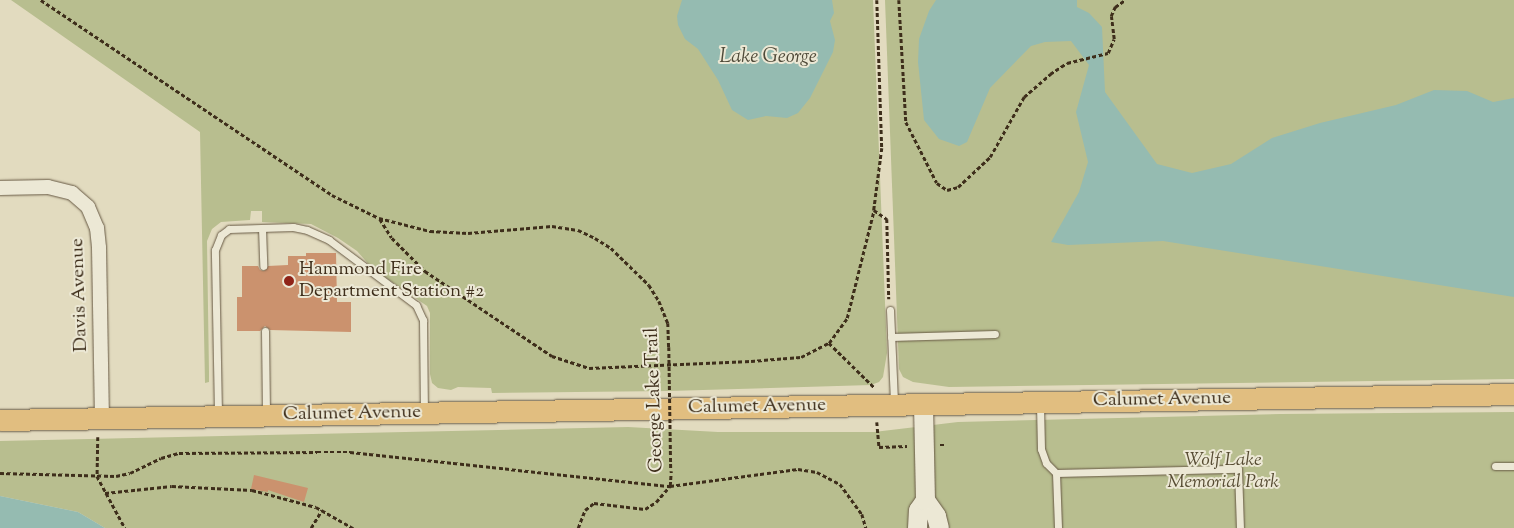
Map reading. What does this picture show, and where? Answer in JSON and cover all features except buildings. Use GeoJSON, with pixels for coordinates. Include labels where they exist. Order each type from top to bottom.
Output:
{"type":"FeatureCollection","features":[{"type":"Feature","properties":{"kind":"main road","name":"Calumet Avenue"},"geometry":{"type":"LineString","coordinates":[[0,420],[1514,394]]}},
{"type":"Feature","properties":{"kind":"main road"},"geometry":{"type":"LineString","coordinates":[[923,404],[925,500],[936,516],[939,528]]}},
{"type":"Feature","properties":{"kind":"main road"},"geometry":{"type":"LineString","coordinates":[[917,528],[918,510],[925,500]]}},
{"type":"Feature","properties":{"kind":"street","name":"Davis Avenue"},"geometry":{"type":"LineString","coordinates":[[0,188],[48,187],[72,193],[88,207],[97,228],[99,248],[102,418]]}},
{"type":"Feature","properties":{"kind":"lane"},"geometry":{"type":"LineString","coordinates":[[218,416],[215,250],[221,235],[229,229],[293,227],[307,230],[329,240],[416,305],[423,320],[424,412]]}},
{"type":"Feature","properties":{"kind":"lane"},"geometry":{"type":"LineString","coordinates":[[262,228],[262,266]]}},
{"type":"Feature","properties":{"kind":"lane"},"geometry":{"type":"LineString","coordinates":[[890,310],[894,404]]}},
{"type":"Feature","properties":{"kind":"lane"},"geometry":{"type":"LineString","coordinates":[[266,330],[266,415]]}},
{"type":"Feature","properties":{"kind":"lane"},"geometry":{"type":"LineString","coordinates":[[891,337],[995,334]]}},
{"type":"Feature","properties":{"kind":"lane"},"geometry":{"type":"LineString","coordinates":[[1040,402],[1041,449],[1046,463],[1056,473],[1058,528]]}},
{"type":"Feature","properties":{"kind":"lane"},"geometry":{"type":"LineString","coordinates":[[1495,466],[1514,466]]}},
{"type":"Feature","properties":{"kind":"lane"},"geometry":{"type":"LineString","coordinates":[[1056,473],[1238,469],[1240,528]]}},
{"type":"Feature","properties":{"kind":"path","name":"George Lake Trail"},"geometry":{"type":"LineString","coordinates":[[41,0],[332,195],[379,218],[430,231],[468,233],[552,226],[578,230],[611,248],[649,285],[660,300],[668,323],[670,347],[670,486],[798,469],[817,472],[840,484],[849,494],[862,514],[866,528]]}},
{"type":"Feature","properties":{"kind":"path"},"geometry":{"type":"LineString","coordinates":[[379,218],[392,238],[425,271],[552,356],[589,368],[801,357],[829,343],[847,318],[874,210],[882,148],[877,0]]}},
{"type":"Feature","properties":{"kind":"path"},"geometry":{"type":"LineString","coordinates":[[899,0],[906,122],[937,183],[947,190],[958,187],[990,156],[1024,97],[1050,74],[1067,62],[1106,54],[1112,47],[1114,39],[1111,16],[1115,8],[1124,0]]}},
{"type":"Feature","properties":{"kind":"path"},"geometry":{"type":"LineString","coordinates":[[874,210],[887,219],[890,310]]}},
{"type":"Feature","properties":{"kind":"path"},"geometry":{"type":"LineString","coordinates":[[829,343],[874,386]]}},
{"type":"Feature","properties":{"kind":"path"},"geometry":{"type":"LineString","coordinates":[[102,418],[98,439],[97,476],[125,528]]}},
{"type":"Feature","properties":{"kind":"path"},"geometry":{"type":"LineString","coordinates":[[0,473],[97,476],[130,473],[162,458],[179,453],[350,452],[670,486]]}},
{"type":"Feature","properties":{"kind":"path"},"geometry":{"type":"LineString","coordinates":[[105,493],[147,487],[199,486],[252,490],[316,507],[353,528]]}},
{"type":"Feature","properties":{"kind":"path"},"geometry":{"type":"LineString","coordinates":[[578,528],[585,510],[594,503],[645,509],[656,502],[670,486]]}},
{"type":"Feature","properties":{"kind":"path"},"geometry":{"type":"LineString","coordinates":[[311,528],[322,510]]}},
{"type":"Feature","properties":{"kind":"green space"},"geometry":{"type":"Polygon","coordinates":[[[11,0],[873,0],[887,353],[883,377],[879,382],[871,385],[668,391],[492,393],[491,388],[458,387],[451,390],[438,388],[432,383],[430,374],[430,313],[427,306],[372,268],[357,251],[338,238],[311,224],[262,222],[262,211],[251,211],[250,220],[221,222],[212,229],[207,241],[209,382],[205,383],[200,132],[11,0]]]}},
{"type":"Feature","properties":{"kind":"green space"},"geometry":{"type":"Polygon","coordinates":[[[885,0],[1514,0],[1514,379],[949,387],[913,382],[903,377],[899,369],[885,0]]]}},
{"type":"Feature","properties":{"kind":"green space","name":"Wolf Lake Memorial Park"},"geometry":{"type":"Polygon","coordinates":[[[1514,412],[1514,528],[105,528],[78,512],[0,496],[0,441],[628,427],[718,432],[874,432],[958,422],[1280,414],[1514,412]]]}},
{"type":"Feature","properties":{"kind":"water","name":"Lake George"},"geometry":{"type":"Polygon","coordinates":[[[682,0],[832,0],[834,13],[830,21],[835,40],[833,52],[810,98],[798,113],[787,118],[766,116],[748,120],[732,110],[718,80],[698,49],[685,39],[678,25],[677,16],[682,0]]]}},
{"type":"Feature","properties":{"kind":"water"},"geometry":{"type":"Polygon","coordinates":[[[936,0],[1077,0],[1077,7],[1089,13],[1102,27],[1105,92],[1157,164],[1192,173],[1231,164],[1272,138],[1320,123],[1396,105],[1434,90],[1467,91],[1493,102],[1514,98],[1514,297],[1163,241],[1068,245],[1051,242],[1079,192],[1088,162],[1076,112],[1089,65],[1071,41],[1045,42],[1031,46],[990,88],[967,142],[959,146],[939,139],[924,120],[918,62],[919,39],[929,11],[936,0]]]}},
{"type":"Feature","properties":{"kind":"water"},"geometry":{"type":"Polygon","coordinates":[[[0,496],[78,512],[105,528],[0,528],[0,496]]]}},
{"type":"Feature","properties":{"kind":"place","name":"Hammond Fire Department Station #2"},"geometry":{"type":"Point","coordinates":[289,281]}}]}
